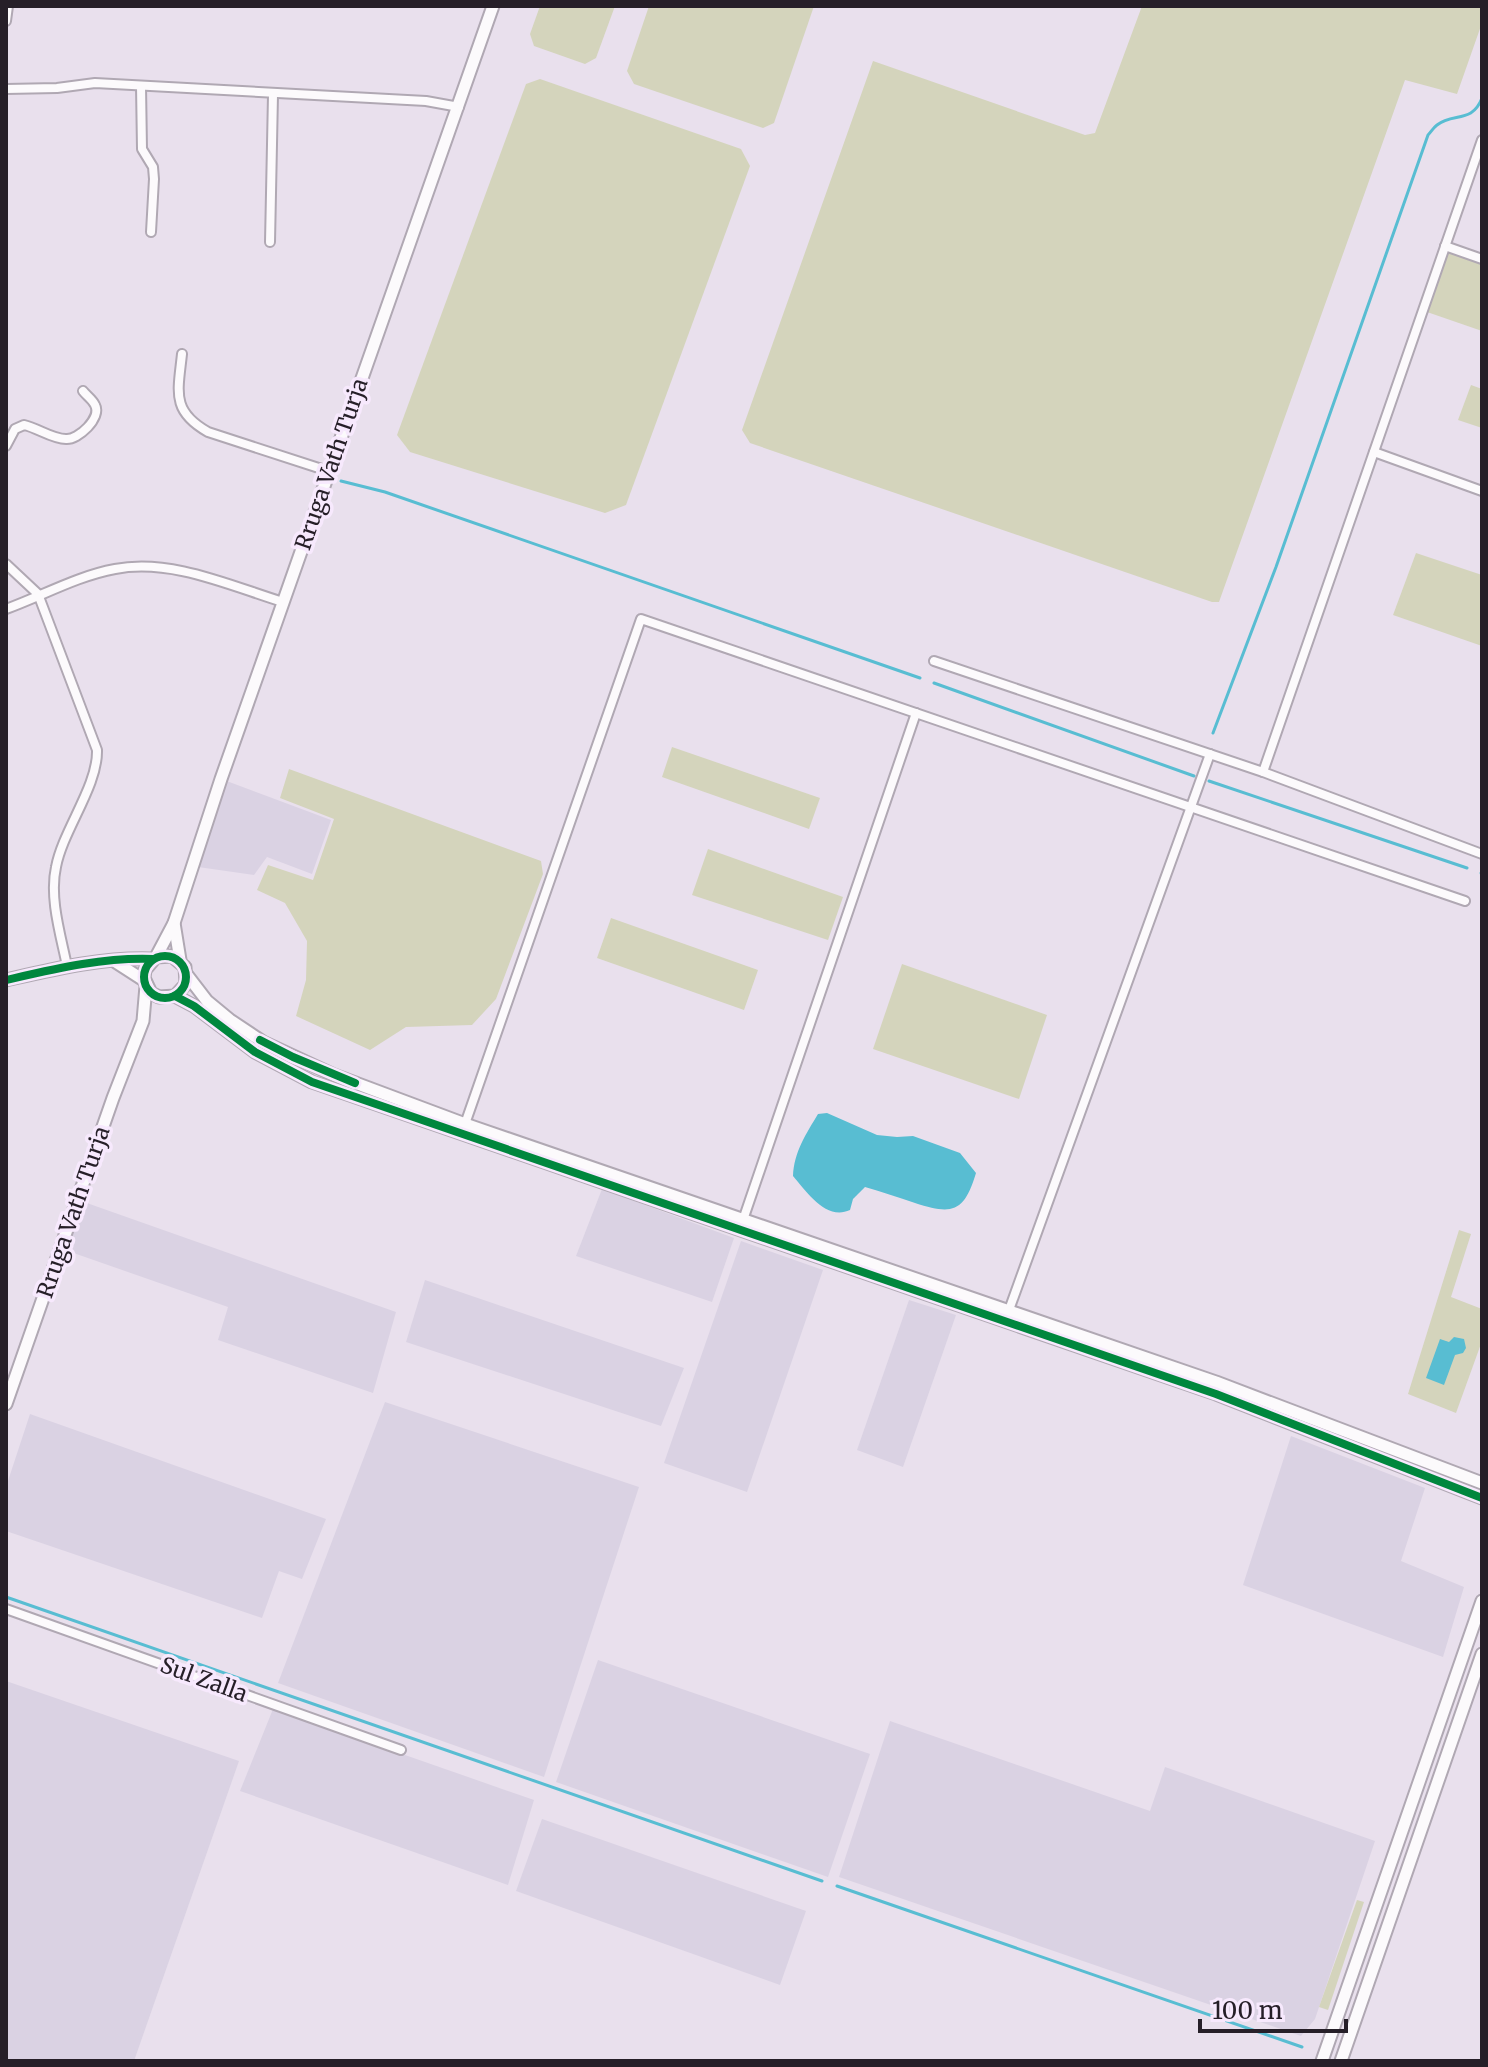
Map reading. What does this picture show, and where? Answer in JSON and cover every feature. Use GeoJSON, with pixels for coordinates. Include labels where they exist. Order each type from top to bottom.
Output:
{"type":"FeatureCollection","features":[{"type":"Feature","properties":{"kind":"street"},"geometry":{"type":"LineString","coordinates":[[6,21],[8,6]]}},
{"type":"Feature","properties":{"kind":"street","name":"Rruga Vath Turja"},"geometry":{"type":"LineString","coordinates":[[6,1404],[143,1021],[145,970],[174,923],[328,471],[493,6]]}},
{"type":"Feature","properties":{"kind":"street"},"geometry":{"type":"LineString","coordinates":[[6,89],[57,88],[95,83],[426,101],[459,107]]}},
{"type":"Feature","properties":{"kind":"street"},"geometry":{"type":"LineString","coordinates":[[141,86],[142,149],[153,167],[154,179],[151,232]]}},
{"type":"Feature","properties":{"kind":"street"},"geometry":{"type":"LineString","coordinates":[[270,242],[273,95]]}},
{"type":"Feature","properties":{"kind":"street"},"geometry":{"type":"LineString","coordinates":[[1263,772],[1482,140]]}},
{"type":"Feature","properties":{"kind":"street"},"geometry":{"type":"LineString","coordinates":[[1445,246],[1482,259]]}},
{"type":"Feature","properties":{"kind":"street"},"geometry":{"type":"LineString","coordinates":[[182,354],[177,396],[183,412],[193,424],[208,432],[328,471]]}},
{"type":"Feature","properties":{"kind":"street"},"geometry":{"type":"LineString","coordinates":[[6,446],[15,429],[24,425],[61,439],[71,440],[79,436],[97,410],[83,391]]}},
{"type":"Feature","properties":{"kind":"street"},"geometry":{"type":"LineString","coordinates":[[1374,452],[1482,491]]}},
{"type":"Feature","properties":{"kind":"street"},"geometry":{"type":"LineString","coordinates":[[6,564],[38,594],[97,750],[95,769],[60,852],[54,877],[67,966]]}},
{"type":"Feature","properties":{"kind":"street"},"geometry":{"type":"LineString","coordinates":[[6,609],[38,594],[116,569],[137,567],[187,572],[283,602]]}},
{"type":"Feature","properties":{"kind":"street"},"geometry":{"type":"LineString","coordinates":[[465,1124],[641,619],[1465,901]]}},
{"type":"Feature","properties":{"kind":"street"},"geometry":{"type":"LineString","coordinates":[[934,661],[1263,772],[1482,854]]}},
{"type":"Feature","properties":{"kind":"street"},"geometry":{"type":"LineString","coordinates":[[743,1220],[916,713]]}},
{"type":"Feature","properties":{"kind":"street"},"geometry":{"type":"LineString","coordinates":[[1009,1310],[1210,754]]}},
{"type":"Feature","properties":{"kind":"street","name":"Rruga Vath Turja"},"geometry":{"type":"LineString","coordinates":[[143,1021],[186,984],[187,975],[180,960],[174,923]]}},
{"type":"Feature","properties":{"kind":"street"},"geometry":{"type":"LineString","coordinates":[[6,980],[67,966],[113,960],[164,955],[180,960]]}},
{"type":"Feature","properties":{"kind":"street"},"geometry":{"type":"LineString","coordinates":[[113,960],[132,971],[159,997],[185,1000],[255,1052],[312,1082],[1216,1394],[1482,1498]]}},
{"type":"Feature","properties":{"kind":"street"},"geometry":{"type":"LineString","coordinates":[[187,975],[207,1001],[263,1042],[334,1075],[465,1124],[1280,1405],[1482,1483]]}},
{"type":"Feature","properties":{"kind":"street"},"geometry":{"type":"LineString","coordinates":[[1322,2061],[1482,1601]]}},
{"type":"Feature","properties":{"kind":"street","name":"Sul Zalla"},"geometry":{"type":"LineString","coordinates":[[6,1609],[401,1750]]}},
{"type":"Feature","properties":{"kind":"street"},"geometry":{"type":"LineString","coordinates":[[1341,2061],[1482,1654]]}},
{"type":"Feature","properties":{"kind":"shaded area"},"geometry":{"type":"Polygon","coordinates":[[[224,780],[331,820],[312,874],[267,857],[254,875],[198,867],[224,780]]]}},
{"type":"Feature","properties":{"kind":"shaded area"},"geometry":{"type":"Polygon","coordinates":[[[602,1189],[734,1238],[712,1302],[576,1256],[602,1189]]]}},
{"type":"Feature","properties":{"kind":"shaded area"},"geometry":{"type":"Polygon","coordinates":[[[84,1202],[396,1312],[373,1393],[218,1340],[228,1307],[65,1250],[84,1202]]]}},
{"type":"Feature","properties":{"kind":"shaded area"},"geometry":{"type":"Polygon","coordinates":[[[741,1241],[823,1270],[747,1492],[664,1463],[741,1241]]]}},
{"type":"Feature","properties":{"kind":"shaded area"},"geometry":{"type":"Polygon","coordinates":[[[425,1280],[684,1368],[661,1426],[406,1342],[425,1280]]]}},
{"type":"Feature","properties":{"kind":"shaded area"},"geometry":{"type":"Polygon","coordinates":[[[909,1300],[956,1315],[903,1467],[857,1450],[909,1300]]]}},
{"type":"Feature","properties":{"kind":"shaded area"},"geometry":{"type":"Polygon","coordinates":[[[385,1402],[639,1487],[544,1777],[278,1683],[385,1402]]]}},
{"type":"Feature","properties":{"kind":"shaded area"},"geometry":{"type":"Polygon","coordinates":[[[30,1414],[326,1519],[302,1579],[279,1571],[262,1618],[6,1531],[6,1487],[30,1414]]]}},
{"type":"Feature","properties":{"kind":"shaded area"},"geometry":{"type":"Polygon","coordinates":[[[1291,1436],[1425,1488],[1401,1561],[1464,1587],[1443,1657],[1243,1585],[1291,1436]]]}},
{"type":"Feature","properties":{"kind":"shaded area"},"geometry":{"type":"Polygon","coordinates":[[[598,1660],[870,1754],[828,1877],[556,1782],[598,1660]]]}},
{"type":"Feature","properties":{"kind":"shaded area"},"geometry":{"type":"Polygon","coordinates":[[[6,1681],[239,1761],[134,2061],[6,2061],[6,1681]]]}},
{"type":"Feature","properties":{"kind":"shaded area"},"geometry":{"type":"Polygon","coordinates":[[[273,1709],[534,1800],[508,1885],[240,1791],[273,1709]]]}},
{"type":"Feature","properties":{"kind":"shaded area"},"geometry":{"type":"Polygon","coordinates":[[[890,1721],[1150,1811],[1165,1767],[1375,1841],[1315,2019],[1301,2036],[839,1877],[890,1721]]]}},
{"type":"Feature","properties":{"kind":"shaded area"},"geometry":{"type":"Polygon","coordinates":[[[542,1819],[806,1911],[780,1985],[516,1891],[542,1819]]]}},
{"type":"Feature","properties":{"kind":"green space"},"geometry":{"type":"Polygon","coordinates":[[[540,6],[615,6],[596,58],[585,64],[534,46],[530,34],[540,6]]]}},
{"type":"Feature","properties":{"kind":"green space"},"geometry":{"type":"Polygon","coordinates":[[[649,6],[814,6],[774,123],[763,128],[634,84],[627,71],[649,6]]]}},
{"type":"Feature","properties":{"kind":"green space"},"geometry":{"type":"Polygon","coordinates":[[[1142,6],[1482,6],[1482,23],[1457,94],[1405,80],[1219,602],[750,443],[742,430],[873,61],[1085,135],[1095,133],[1142,6]]]}},
{"type":"Feature","properties":{"kind":"green space"},"geometry":{"type":"Polygon","coordinates":[[[540,79],[741,149],[750,166],[626,505],[605,513],[410,452],[397,435],[526,84],[540,79]]]}},
{"type":"Feature","properties":{"kind":"green space"},"geometry":{"type":"Polygon","coordinates":[[[1448,251],[1482,263],[1482,331],[1427,312],[1448,251]]]}},
{"type":"Feature","properties":{"kind":"green space"},"geometry":{"type":"Polygon","coordinates":[[[1471,385],[1482,389],[1482,428],[1458,420],[1471,385]]]}},
{"type":"Feature","properties":{"kind":"green space"},"geometry":{"type":"Polygon","coordinates":[[[1416,553],[1482,575],[1482,646],[1393,615],[1416,553]]]}},
{"type":"Feature","properties":{"kind":"green space"},"geometry":{"type":"Polygon","coordinates":[[[672,747],[820,798],[809,829],[662,777],[672,747]]]}},
{"type":"Feature","properties":{"kind":"green space"},"geometry":{"type":"Polygon","coordinates":[[[289,769],[541,861],[543,874],[496,999],[472,1025],[406,1027],[370,1050],[296,1016],[306,980],[307,941],[285,903],[257,890],[268,865],[313,880],[334,819],[280,798],[289,769]]]}},
{"type":"Feature","properties":{"kind":"green space"},"geometry":{"type":"Polygon","coordinates":[[[708,849],[843,897],[828,940],[692,895],[708,849]]]}},
{"type":"Feature","properties":{"kind":"green space"},"geometry":{"type":"Polygon","coordinates":[[[611,918],[758,970],[744,1010],[597,958],[611,918]]]}},
{"type":"Feature","properties":{"kind":"green space"},"geometry":{"type":"Polygon","coordinates":[[[902,964],[1047,1015],[1019,1099],[873,1049],[902,964]]]}},
{"type":"Feature","properties":{"kind":"green space"},"geometry":{"type":"Polygon","coordinates":[[[1459,1230],[1471,1234],[1451,1297],[1482,1309],[1482,1341],[1456,1413],[1408,1394],[1459,1230]]]}},
{"type":"Feature","properties":{"kind":"green space"},"geometry":{"type":"Polygon","coordinates":[[[1357,1900],[1364,1902],[1328,2010],[1319,2007],[1357,1900]]]}},
{"type":"Feature","properties":{"kind":"water"},"geometry":{"type":"Polygon","coordinates":[[[827,1113],[877,1135],[913,1136],[960,1153],[976,1173],[967,1196],[955,1208],[938,1209],[865,1187],[853,1199],[850,1210],[833,1212],[825,1208],[793,1176],[805,1136],[818,1114],[827,1113]]]}},
{"type":"Feature","properties":{"kind":"water"},"geometry":{"type":"Polygon","coordinates":[[[1454,1337],[1464,1339],[1466,1348],[1463,1353],[1455,1355],[1444,1385],[1426,1378],[1440,1339],[1449,1342],[1454,1337]]]}},
{"type":"Feature","properties":{"kind":"waterway"},"geometry":{"type":"LineString","coordinates":[[1213,733],[1276,567],[1428,135],[1443,121],[1468,115],[1482,98]]}},
{"type":"Feature","properties":{"kind":"waterway"},"geometry":{"type":"LineString","coordinates":[[341,481],[385,492],[920,678]]}},
{"type":"Feature","properties":{"kind":"waterway"},"geometry":{"type":"LineString","coordinates":[[934,683],[1194,776]]}},
{"type":"Feature","properties":{"kind":"waterway"},"geometry":{"type":"LineString","coordinates":[[1209,781],[1467,868]]}},
{"type":"Feature","properties":{"kind":"waterway"},"geometry":{"type":"LineString","coordinates":[[6,1597],[822,1881]]}},
{"type":"Feature","properties":{"kind":"waterway"},"geometry":{"type":"LineString","coordinates":[[837,1886],[1302,2047]]}},
{"type":"Feature","properties":{"kind":"cycle path"},"geometry":{"type":"LineString","coordinates":[[165,956],[180,962],[186,977],[180,992],[165,998],[150,992],[144,977],[150,962],[165,956]]}},
{"type":"Feature","properties":{"kind":"cycle path"},"geometry":{"type":"LineString","coordinates":[[6,980],[97,962],[153,959]]}},
{"type":"Feature","properties":{"kind":"cycle path"},"geometry":{"type":"LineString","coordinates":[[175,996],[194,1006],[255,1052],[312,1082],[1216,1394],[1482,1498]]}},
{"type":"Feature","properties":{"kind":"cycle path"},"geometry":{"type":"LineString","coordinates":[[260,1040],[355,1083]]}}]}
